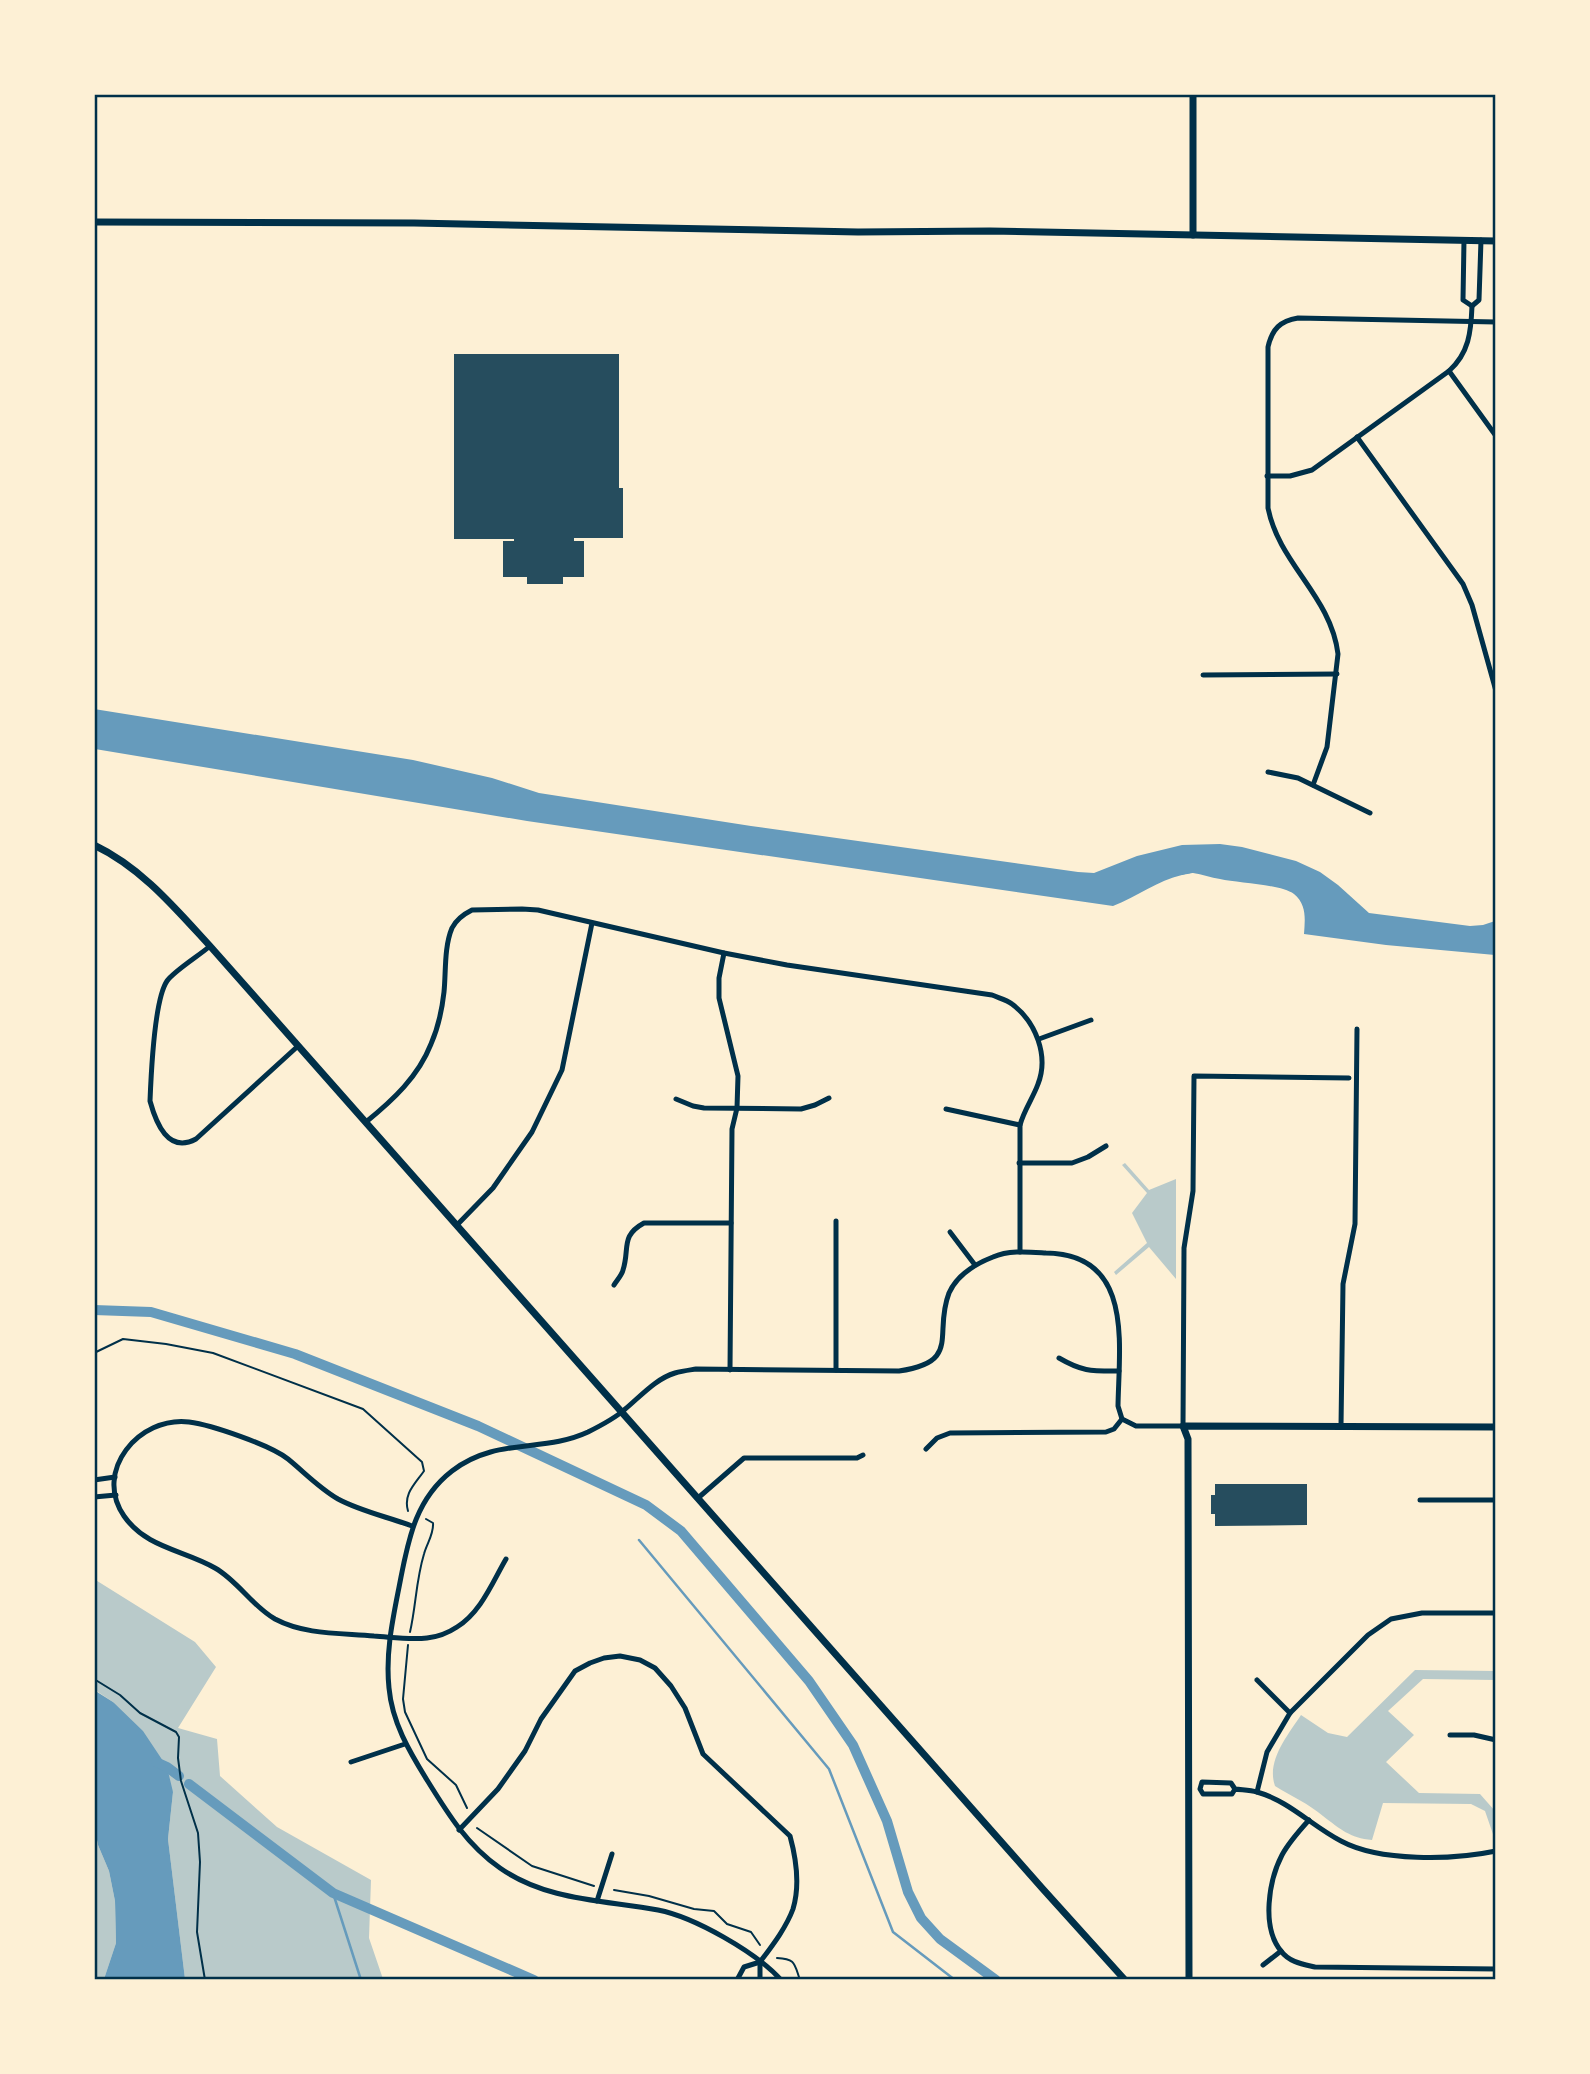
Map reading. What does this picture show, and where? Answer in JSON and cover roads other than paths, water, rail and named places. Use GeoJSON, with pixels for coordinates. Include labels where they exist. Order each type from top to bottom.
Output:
{"type":"FeatureCollection","features":[{"type":"Feature","properties":{"kind":"street"},"geometry":{"type":"LineString","coordinates":[[1193,94],[1193,235]]}},
{"type":"Feature","properties":{"kind":"street"},"geometry":{"type":"LineString","coordinates":[[94,222],[414,223],[1496,241]]}},
{"type":"Feature","properties":{"kind":"street"},"geometry":{"type":"LineString","coordinates":[[1464,240],[1463,300],[1472,306]]}},
{"type":"Feature","properties":{"kind":"street"},"geometry":{"type":"LineString","coordinates":[[1267,476],[1290,476],[1312,470],[1449,371],[1464,354],[1468,343],[1472,306],[1479,300],[1481,240]]}},
{"type":"Feature","properties":{"kind":"street"},"geometry":{"type":"LineString","coordinates":[[1313,785],[1327,747],[1338,654],[1331,622],[1271,527],[1267,476],[1270,335],[1277,326],[1298,318],[1496,322]]}},
{"type":"Feature","properties":{"kind":"street"},"geometry":{"type":"LineString","coordinates":[[1449,371],[1496,436]]}},
{"type":"Feature","properties":{"kind":"street"},"geometry":{"type":"LineString","coordinates":[[1357,437],[1463,584],[1472,605],[1496,691]]}},
{"type":"Feature","properties":{"kind":"street"},"geometry":{"type":"LineString","coordinates":[[1203,675],[1336,674]]}},
{"type":"Feature","properties":{"kind":"street"},"geometry":{"type":"LineString","coordinates":[[1268,772],[1298,778],[1370,813]]}},
{"type":"Feature","properties":{"kind":"street"},"geometry":{"type":"LineString","coordinates":[[94,845],[117,855],[150,882],[210,946],[1125,1979]]}},
{"type":"Feature","properties":{"kind":"street"},"geometry":{"type":"LineString","coordinates":[[366,1122],[401,1092],[422,1062],[440,1019],[452,929],[465,913],[479,909],[538,910],[787,965],[992,995],[1012,1004],[1026,1018],[1039,1038],[1039,1083],[1024,1111],[1020,1125],[1020,1252]]}},
{"type":"Feature","properties":{"kind":"street"},"geometry":{"type":"LineString","coordinates":[[457,1225],[493,1188],[532,1132],[562,1070],[592,923]]}},
{"type":"Feature","properties":{"kind":"street"},"geometry":{"type":"LineString","coordinates":[[210,946],[167,980],[158,1016],[150,1101],[153,1113],[165,1134],[177,1143],[196,1139],[298,1046]]}},
{"type":"Feature","properties":{"kind":"street"},"geometry":{"type":"LineString","coordinates":[[724,953],[719,978],[719,998],[738,1076],[737,1108],[732,1129],[730,1370]]}},
{"type":"Feature","properties":{"kind":"street"},"geometry":{"type":"LineString","coordinates":[[1039,1038],[1091,1020]]}},
{"type":"Feature","properties":{"kind":"street"},"geometry":{"type":"LineString","coordinates":[[1341,1426],[1343,1284],[1355,1224],[1357,1029]]}},
{"type":"Feature","properties":{"kind":"street"},"geometry":{"type":"LineString","coordinates":[[1189,1979],[1188,1438],[1184,1426],[1184,1248],[1193,1191],[1194,1076],[1349,1078]]}},
{"type":"Feature","properties":{"kind":"street"},"geometry":{"type":"LineString","coordinates":[[676,1098],[692,1106],[704,1108],[801,1109],[829,1098]]}},
{"type":"Feature","properties":{"kind":"street"},"geometry":{"type":"LineString","coordinates":[[946,1109],[1020,1125]]}},
{"type":"Feature","properties":{"kind":"street"},"geometry":{"type":"LineString","coordinates":[[1019,1163],[1072,1163],[1106,1146]]}},
{"type":"Feature","properties":{"kind":"street"},"geometry":{"type":"LineString","coordinates":[[836,1221],[836,1370]]}},
{"type":"Feature","properties":{"kind":"street"},"geometry":{"type":"LineString","coordinates":[[614,1285],[623,1272],[625,1244],[637,1227],[644,1223],[732,1223]]}},
{"type":"Feature","properties":{"kind":"street"},"geometry":{"type":"LineString","coordinates":[[950,1232],[975,1265]]}},
{"type":"Feature","properties":{"kind":"street"},"geometry":{"type":"LineString","coordinates":[[781,1979],[712,1931],[681,1916],[554,1893],[532,1886],[483,1855],[459,1830],[405,1744],[393,1713],[387,1663],[412,1525],[435,1487],[452,1471],[467,1461],[502,1448],[552,1442],[585,1433],[622,1412],[654,1384],[675,1373],[696,1369],[899,1371],[924,1365],[936,1357],[942,1347],[946,1305],[960,1276],[996,1255],[1020,1252],[1055,1253],[1074,1257],[1103,1276],[1114,1296],[1118,1315],[1118,1406],[1122,1419],[1136,1426],[1496,1427]]}},
{"type":"Feature","properties":{"kind":"street"},"geometry":{"type":"LineString","coordinates":[[1059,1358],[1077,1368],[1119,1371]]}},
{"type":"Feature","properties":{"kind":"street"},"geometry":{"type":"LineString","coordinates":[[926,1449],[937,1438],[950,1433],[1106,1432],[1114,1429],[1122,1419]]}},
{"type":"Feature","properties":{"kind":"street"},"geometry":{"type":"LineString","coordinates":[[412,1525],[336,1498],[286,1457],[271,1449],[191,1423],[161,1423],[145,1431],[129,1444],[115,1477],[116,1495],[122,1514],[136,1531],[152,1542],[213,1567],[233,1581],[273,1618],[309,1631],[390,1637],[430,1637],[444,1634],[468,1618],[480,1604],[506,1559]]}},
{"type":"Feature","properties":{"kind":"street"},"geometry":{"type":"LineString","coordinates":[[698,1498],[744,1458],[857,1458],[863,1455]]}},
{"type":"Feature","properties":{"kind":"street"},"geometry":{"type":"LineString","coordinates":[[94,1479],[115,1477]]}},
{"type":"Feature","properties":{"kind":"street"},"geometry":{"type":"LineString","coordinates":[[94,1497],[116,1495]]}},
{"type":"Feature","properties":{"kind":"street"},"geometry":{"type":"LineString","coordinates":[[1420,1500],[1496,1500]]}},
{"type":"Feature","properties":{"kind":"street"},"geometry":{"type":"LineString","coordinates":[[1257,1792],[1267,1752],[1290,1713],[1368,1635],[1391,1619],[1422,1613],[1496,1613]]}},
{"type":"Feature","properties":{"kind":"street"},"geometry":{"type":"LineString","coordinates":[[459,1830],[498,1790],[525,1751],[541,1719],[575,1671],[604,1658],[620,1656],[640,1660],[655,1668],[671,1686],[685,1708],[703,1754],[790,1836],[795,1855],[796,1889],[793,1907],[760,1962],[760,1979]]}},
{"type":"Feature","properties":{"kind":"street"},"geometry":{"type":"LineString","coordinates":[[1257,1680],[1290,1713]]}},
{"type":"Feature","properties":{"kind":"street"},"geometry":{"type":"LineString","coordinates":[[1450,1735],[1474,1735],[1496,1740]]}},
{"type":"Feature","properties":{"kind":"street"},"geometry":{"type":"LineString","coordinates":[[351,1762],[405,1744]]}},
{"type":"Feature","properties":{"kind":"street"},"geometry":{"type":"LineString","coordinates":[[1235,1789],[1232,1794],[1203,1794],[1200,1788],[1202,1782],[1231,1783],[1235,1789],[1257,1792],[1285,1804],[1341,1841],[1381,1854],[1456,1857],[1496,1851]]}},
{"type":"Feature","properties":{"kind":"street"},"geometry":{"type":"LineString","coordinates":[[1189,1788],[1200,1788]]}},
{"type":"Feature","properties":{"kind":"street"},"geometry":{"type":"LineString","coordinates":[[1309,1820],[1282,1855],[1272,1879],[1269,1904],[1272,1932],[1281,1951],[1296,1963],[1315,1967],[1496,1969]]}},
{"type":"Feature","properties":{"kind":"street"},"geometry":{"type":"LineString","coordinates":[[597,1901],[612,1854]]}},
{"type":"Feature","properties":{"kind":"street"},"geometry":{"type":"LineString","coordinates":[[1263,1965],[1281,1951]]}},
{"type":"Feature","properties":{"kind":"street"},"geometry":{"type":"LineString","coordinates":[[737,1979],[744,1967],[760,1962]]}},
{"type":"Feature","properties":{"kind":"water"},"geometry":{"type":"Polygon","coordinates":[[[94,709],[413,760],[492,778],[539,793],[1078,872],[1094,873],[1137,856],[1182,845],[1220,844],[1242,847],[1296,861],[1320,872],[1369,913],[1470,926],[1495,921],[1495,955],[1304,934],[1303,908],[1294,894],[1269,886],[1193,873],[1164,881],[1113,906],[527,821],[95,749],[94,709]]]}},
{"type":"Feature","properties":{"kind":"water"},"geometry":{"type":"Polygon","coordinates":[[[94,1690],[113,1702],[143,1731],[167,1767],[173,1792],[168,1839],[185,1979],[104,1979],[116,1943],[115,1901],[109,1871],[95,1830],[94,1690]]]}},
{"type":"Feature","properties":{"kind":"waterway"},"geometry":{"type":"LineString","coordinates":[[94,1310],[151,1312],[295,1354],[478,1426],[646,1505],[681,1531],[809,1681],[853,1745],[887,1821],[908,1892],[921,1918],[940,1939],[996,1980]]}},
{"type":"Feature","properties":{"kind":"waterway"},"geometry":{"type":"LineString","coordinates":[[639,1540],[829,1769],[893,1932],[955,1980]]}},
{"type":"Feature","properties":{"kind":"waterway"},"geometry":{"type":"LineString","coordinates":[[156,1762],[179,1776]]}},
{"type":"Feature","properties":{"kind":"waterway"},"geometry":{"type":"LineString","coordinates":[[189,1784],[333,1893],[534,1980]]}},
{"type":"Feature","properties":{"kind":"waterway"},"geometry":{"type":"LineString","coordinates":[[333,1893],[361,1980]]}}]}
